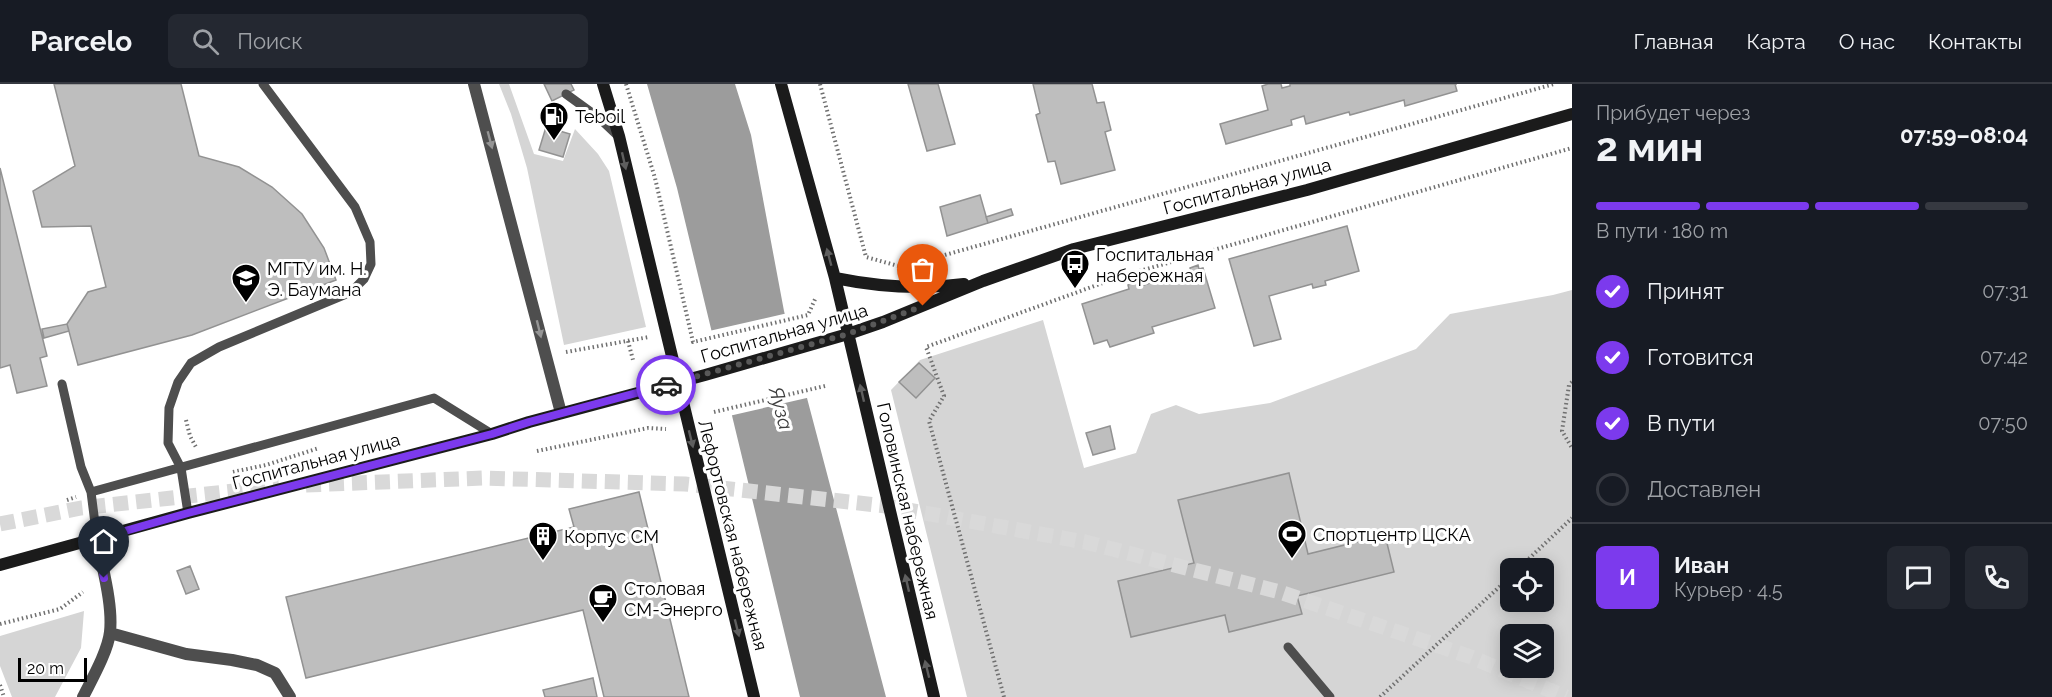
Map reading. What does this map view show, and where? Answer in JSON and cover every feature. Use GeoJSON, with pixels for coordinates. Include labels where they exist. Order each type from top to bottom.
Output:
{"type":"FeatureCollection","features":[{"type":"Feature","properties":{"kind":"main road","name":"Лефортовская набережная"},"geometry":{"type":"LineString","coordinates":[[603,84],[619,136],[754,697]]}},
{"type":"Feature","properties":{"kind":"main road"},"geometry":{"type":"LineString","coordinates":[[781,84],[848,334]]}},
{"type":"Feature","properties":{"kind":"main road","name":"Госпитальная улица"},"geometry":{"type":"LineString","coordinates":[[0,565],[188,513],[492,434],[848,334],[884,322],[983,281],[1074,249],[1307,190],[1572,114]]}},
{"type":"Feature","properties":{"kind":"main road"},"geometry":{"type":"LineString","coordinates":[[834,278],[875,286],[932,288],[983,281]]}},
{"type":"Feature","properties":{"kind":"main road","name":"Головинская набережная"},"geometry":{"type":"LineString","coordinates":[[848,334],[934,697]]}},
{"type":"Feature","properties":{"kind":"street"},"geometry":{"type":"LineString","coordinates":[[474,84],[561,413]]}},
{"type":"Feature","properties":{"kind":"street"},"geometry":{"type":"LineString","coordinates":[[83,697],[97,671],[110,633],[107,598],[97,539]]}},
{"type":"Feature","properties":{"kind":"street"},"geometry":{"type":"LineString","coordinates":[[110,633],[186,654],[256,665],[275,673],[290,697]]}},
{"type":"Feature","properties":{"kind":"lane"},"geometry":{"type":"LineString","coordinates":[[188,513],[181,468],[168,443],[169,408],[178,382],[191,363],[219,347],[351,291],[364,279],[371,264],[370,242],[355,207],[263,84]]}},
{"type":"Feature","properties":{"kind":"lane"},"geometry":{"type":"LineString","coordinates":[[566,94],[619,136]]}},
{"type":"Feature","properties":{"kind":"lane"},"geometry":{"type":"LineString","coordinates":[[62,384],[81,467],[91,492],[97,539]]}},
{"type":"Feature","properties":{"kind":"lane"},"geometry":{"type":"LineString","coordinates":[[91,492],[434,398],[492,434]]}},
{"type":"Feature","properties":{"kind":"lane"},"geometry":{"type":"LineString","coordinates":[[1288,647],[1330,697]]}},
{"type":"Feature","properties":{"kind":"path"},"geometry":{"type":"LineString","coordinates":[[626,84],[655,178],[693,342],[808,315],[816,297]]}},
{"type":"Feature","properties":{"kind":"path"},"geometry":{"type":"LineString","coordinates":[[820,84],[866,256],[902,267],[1554,84]]}},
{"type":"Feature","properties":{"kind":"path"},"geometry":{"type":"LineString","coordinates":[[1004,697],[929,422],[944,396],[926,347],[1122,276],[1572,148]]}},
{"type":"Feature","properties":{"kind":"path"},"geometry":{"type":"LineString","coordinates":[[566,352],[649,337]]}},
{"type":"Feature","properties":{"kind":"path"},"geometry":{"type":"LineString","coordinates":[[628,341],[633,360]]}},
{"type":"Feature","properties":{"kind":"path"},"geometry":{"type":"LineString","coordinates":[[1572,382],[1569,385],[1562,431],[1572,448]]}},
{"type":"Feature","properties":{"kind":"path"},"geometry":{"type":"LineString","coordinates":[[714,412],[825,386]]}},
{"type":"Feature","properties":{"kind":"path"},"geometry":{"type":"LineString","coordinates":[[185,416],[190,436],[204,461]]}},
{"type":"Feature","properties":{"kind":"path"},"geometry":{"type":"LineString","coordinates":[[537,451],[648,428],[666,429]]}},
{"type":"Feature","properties":{"kind":"path"},"geometry":{"type":"LineString","coordinates":[[1530,558],[1572,518]]}},
{"type":"Feature","properties":{"kind":"path"},"geometry":{"type":"LineString","coordinates":[[1380,697],[1500,586]]}},
{"type":"Feature","properties":{"kind":"path"},"geometry":{"type":"LineString","coordinates":[[0,624],[60,609],[82,592]]}},
{"type":"Feature","properties":{"kind":"path"},"geometry":{"type":"LineString","coordinates":[[0,685],[4,697]]}},
{"type":"Feature","properties":{"kind":"shaded area"},"geometry":{"type":"Polygon","coordinates":[[[499,84],[509,84],[534,154],[563,161],[575,129],[598,154],[609,171],[646,327],[564,345],[527,168],[511,114],[499,84]]]}},
{"type":"Feature","properties":{"kind":"shaded area"},"geometry":{"type":"Polygon","coordinates":[[[1572,290],[1572,697],[967,697],[891,390],[920,360],[1043,320],[1084,468],[1136,453],[1151,414],[1176,405],[1199,414],[1270,403],[1416,349],[1450,314],[1572,290]]]}},
{"type":"Feature","properties":{"kind":"shaded area"},"geometry":{"type":"Polygon","coordinates":[[[84,611],[81,648],[55,697],[12,697],[0,666],[0,636],[84,611]]]}},
{"type":"Feature","properties":{"kind":"water","name":"Яуза"},"geometry":{"type":"Polygon","coordinates":[[[647,84],[735,84],[751,135],[784,311],[886,697],[800,697],[677,188],[647,84]]]}},
{"type":"Feature","properties":{"kind":"pier"},"geometry":{"type":"Polygon","coordinates":[[[788,313],[811,397],[729,416],[709,331],[788,313]]]}},
{"type":"Feature","properties":{"kind":"building"},"geometry":{"type":"Polygon","coordinates":[[[54,84],[181,84],[199,156],[239,167],[272,187],[302,214],[324,248],[336,280],[192,335],[78,365],[67,324],[88,292],[106,287],[91,226],[42,227],[33,191],[75,166],[54,84]]]}},
{"type":"Feature","properties":{"kind":"building"},"geometry":{"type":"Polygon","coordinates":[[[544,84],[571,84],[574,90],[552,101],[544,84]]]}},
{"type":"Feature","properties":{"kind":"building"},"geometry":{"type":"Polygon","coordinates":[[[908,84],[938,84],[955,144],[927,151],[908,84]]]}},
{"type":"Feature","properties":{"kind":"building"},"geometry":{"type":"Polygon","coordinates":[[[1033,84],[1092,84],[1097,103],[1104,102],[1111,130],[1105,132],[1115,170],[1061,184],[1055,161],[1048,162],[1036,115],[1040,113],[1033,84]]]}},
{"type":"Feature","properties":{"kind":"building"},"geometry":{"type":"Polygon","coordinates":[[[1281,84],[1282,88],[1290,84],[1455,84],[1457,91],[1405,106],[1404,100],[1306,124],[1304,116],[1291,120],[1292,125],[1226,144],[1220,124],[1268,110],[1262,86],[1281,84]]]}},
{"type":"Feature","properties":{"kind":"building","name":"Teboil"},"geometry":{"type":"Polygon","coordinates":[[[546,127],[570,134],[563,157],[539,150],[546,127]]]}},
{"type":"Feature","properties":{"kind":"building"},"geometry":{"type":"Polygon","coordinates":[[[0,168],[47,356],[40,358],[47,386],[17,393],[10,365],[0,368],[0,168]]]}},
{"type":"Feature","properties":{"kind":"building"},"geometry":{"type":"Polygon","coordinates":[[[980,195],[988,223],[947,236],[940,207],[980,195]]]}},
{"type":"Feature","properties":{"kind":"building"},"geometry":{"type":"Polygon","coordinates":[[[1011,209],[1013,215],[988,223],[986,217],[1011,209]]]}},
{"type":"Feature","properties":{"kind":"building"},"geometry":{"type":"Polygon","coordinates":[[[1347,226],[1359,271],[1325,281],[1326,285],[1313,288],[1312,284],[1269,296],[1281,339],[1254,346],[1229,259],[1347,226]]]}},
{"type":"Feature","properties":{"kind":"building"},"geometry":{"type":"Polygon","coordinates":[[[1198,265],[1199,269],[1203,268],[1215,308],[1152,327],[1154,333],[1110,347],[1107,340],[1094,344],[1082,304],[1129,289],[1128,285],[1137,282],[1138,287],[1150,283],[1149,280],[1157,277],[1159,282],[1191,272],[1190,268],[1198,265]]]}},
{"type":"Feature","properties":{"kind":"building"},"geometry":{"type":"Polygon","coordinates":[[[67,324],[69,331],[44,338],[42,329],[67,324]]]}},
{"type":"Feature","properties":{"kind":"building"},"geometry":{"type":"Polygon","coordinates":[[[919,363],[935,378],[916,398],[899,382],[919,363]]]}},
{"type":"Feature","properties":{"kind":"building"},"geometry":{"type":"Polygon","coordinates":[[[1110,426],[1115,449],[1093,455],[1086,433],[1110,426]]]}},
{"type":"Feature","properties":{"kind":"building","name":"Спортцентр ЦСКА"},"geometry":{"type":"Polygon","coordinates":[[[1289,473],[1308,554],[1385,535],[1394,572],[1297,596],[1302,614],[1229,632],[1225,615],[1131,637],[1118,581],[1194,563],[1178,500],[1289,473]]]}},
{"type":"Feature","properties":{"kind":"building","name":"Корпус СМ"},"geometry":{"type":"Polygon","coordinates":[[[639,492],[689,697],[604,697],[583,610],[306,678],[286,597],[574,527],[569,509],[639,492]]]}},
{"type":"Feature","properties":{"kind":"building"},"geometry":{"type":"Polygon","coordinates":[[[190,566],[199,589],[186,594],[177,571],[190,566]]]}},
{"type":"Feature","properties":{"kind":"building"},"geometry":{"type":"Polygon","coordinates":[[[593,678],[597,697],[545,697],[543,690],[593,678]]]}},
{"type":"Feature","properties":{"kind":"tunnel"},"geometry":{"type":"LineString","coordinates":[[306,485],[483,478],[685,484],[886,506],[1085,542],[1280,592],[1471,657],[1566,697]]}},
{"type":"Feature","properties":{"kind":"tunnel"},"geometry":{"type":"LineString","coordinates":[[0,524],[81,508],[279,486]]}},
{"type":"Feature","properties":{"kind":"way so far"},"geometry":{"type":"LineString","coordinates":[[666,385],[848,334],[923,306]]}},
{"type":"Feature","properties":{"kind":"place","name":"Teboil"},"geometry":{"type":"Point","coordinates":[554,142]}},
{"type":"Feature","properties":{"kind":"place","name":"Госпитальная набережная"},"geometry":{"type":"Point","coordinates":[1075,290]}},
{"type":"Feature","properties":{"kind":"place","name":"МГТУ им. Н. Э. Баумана"},"geometry":{"type":"Point","coordinates":[246,304]}},
{"type":"Feature","properties":{"kind":"place","name":"Спортцентр ЦСКА"},"geometry":{"type":"Point","coordinates":[1292,560]}},
{"type":"Feature","properties":{"kind":"place","name":"Корпус СМ"},"geometry":{"type":"Point","coordinates":[543,562]}},
{"type":"Feature","properties":{"kind":"place","name":"Столовая СМ-Энерго"},"geometry":{"type":"Point","coordinates":[603,624]}},
{"type":"Feature","properties":{"kind":"route"},"geometry":{"type":"LineString","coordinates":[[104,578],[97,539],[492,434],[666,385]]}}]}
